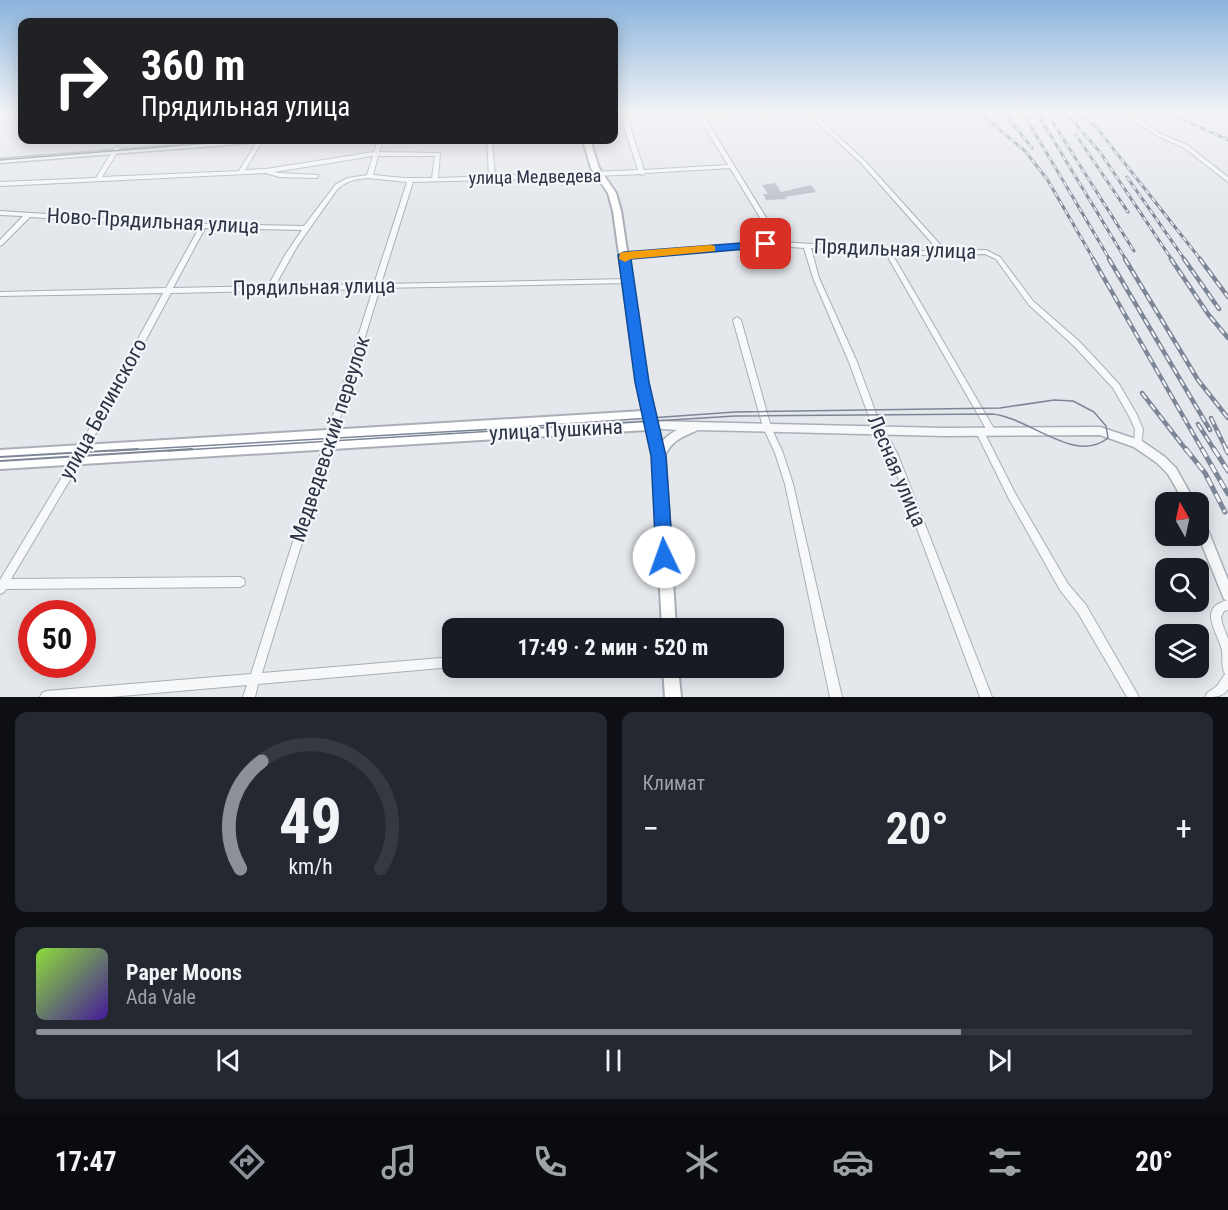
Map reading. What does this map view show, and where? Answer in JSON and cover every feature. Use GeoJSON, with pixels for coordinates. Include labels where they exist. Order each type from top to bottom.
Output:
{"type":"FeatureCollection","features":[{"type":"Feature","properties":{"kind":"main road"},"geometry":{"type":"LineString","coordinates":[[588,146],[592,161],[615,202],[650,420],[659,456],[668,618]]}},
{"type":"Feature","properties":{"kind":"main road","name":"улица Пушкина"},"geometry":{"type":"LineString","coordinates":[[0,464],[79,455],[650,420]]}},
{"type":"Feature","properties":{"kind":"main road","name":"улица Пушкина"},"geometry":{"type":"LineString","coordinates":[[0,455],[79,455]]}},
{"type":"Feature","properties":{"kind":"main road"},"geometry":{"type":"LineString","coordinates":[[672,678],[673,697]]}},
{"type":"Feature","properties":{"kind":"street"},"geometry":{"type":"LineString","coordinates":[[0,160],[161,146]]}},
{"type":"Feature","properties":{"kind":"street"},"geometry":{"type":"LineString","coordinates":[[116,150],[180,146]]}},
{"type":"Feature","properties":{"kind":"street"},"geometry":{"type":"LineString","coordinates":[[241,172],[257,146]]}},
{"type":"Feature","properties":{"kind":"street"},"geometry":{"type":"LineString","coordinates":[[370,176],[379,146]]}},
{"type":"Feature","properties":{"kind":"street"},"geometry":{"type":"LineString","coordinates":[[489,146],[492,177]]}},
{"type":"Feature","properties":{"kind":"street"},"geometry":{"type":"LineString","coordinates":[[633,146],[642,173]]}},
{"type":"Feature","properties":{"kind":"street"},"geometry":{"type":"LineString","coordinates":[[719,146],[778,244]]}},
{"type":"Feature","properties":{"kind":"street"},"geometry":{"type":"LineString","coordinates":[[847,146],[944,252]]}},
{"type":"Feature","properties":{"kind":"street"},"geometry":{"type":"LineString","coordinates":[[1184,146],[1228,180]]}},
{"type":"Feature","properties":{"kind":"street"},"geometry":{"type":"LineString","coordinates":[[99,178],[116,150]]}},
{"type":"Feature","properties":{"kind":"street"},"geometry":{"type":"LineString","coordinates":[[0,184],[266,171],[376,154],[438,154],[435,179]]}},
{"type":"Feature","properties":{"kind":"street","name":"улица Медведева"},"geometry":{"type":"LineString","coordinates":[[305,228],[339,184],[370,176],[410,181],[492,177],[600,176],[731,166]]}},
{"type":"Feature","properties":{"kind":"street"},"geometry":{"type":"LineString","coordinates":[[266,171],[279,175],[316,176]]}},
{"type":"Feature","properties":{"kind":"street","name":"Медведевский переулок"},"geometry":{"type":"LineString","coordinates":[[249,697],[410,181]]}},
{"type":"Feature","properties":{"kind":"street","name":"Ново-Прядильная улица"},"geometry":{"type":"LineString","coordinates":[[0,213],[203,226],[305,228]]}},
{"type":"Feature","properties":{"kind":"street"},"geometry":{"type":"LineString","coordinates":[[0,244],[28,215]]}},
{"type":"Feature","properties":{"kind":"street","name":"улица Белинского"},"geometry":{"type":"LineString","coordinates":[[2,587],[79,455],[203,226]]}},
{"type":"Feature","properties":{"kind":"street"},"geometry":{"type":"LineString","coordinates":[[271,288],[282,263],[305,228]]}},
{"type":"Feature","properties":{"kind":"street","name":"Прядильная улица"},"geometry":{"type":"LineString","coordinates":[[624,255],[778,244],[986,252],[998,258],[1032,303],[1085,351],[1116,386],[1139,429],[1138,444]]}},
{"type":"Feature","properties":{"kind":"street","name":"Лесная улица"},"geometry":{"type":"LineString","coordinates":[[807,245],[816,278],[853,362],[873,417],[894,455],[986,697]]}},
{"type":"Feature","properties":{"kind":"street"},"geometry":{"type":"LineString","coordinates":[[889,250],[892,259],[992,432]]}},
{"type":"Feature","properties":{"kind":"street","name":"Прядильная улица"},"geometry":{"type":"LineString","coordinates":[[0,294],[628,281]]}},
{"type":"Feature","properties":{"kind":"street"},"geometry":{"type":"LineString","coordinates":[[737,320],[767,427],[779,453],[789,484],[836,697]]}},
{"type":"Feature","properties":{"kind":"street","name":"улица Пушкина"},"geometry":{"type":"LineString","coordinates":[[650,420],[707,425],[880,430],[992,432],[1088,430],[1115,435],[1138,444],[1172,471],[1184,492]]}},
{"type":"Feature","properties":{"kind":"street"},"geometry":{"type":"LineString","coordinates":[[659,456],[663,444],[677,433],[707,425]]}},
{"type":"Feature","properties":{"kind":"street"},"geometry":{"type":"LineString","coordinates":[[980,432],[1012,496],[1064,587],[1082,609],[1133,697]]}},
{"type":"Feature","properties":{"kind":"street"},"geometry":{"type":"LineString","coordinates":[[1209,546],[1228,594]]}},
{"type":"Feature","properties":{"kind":"street"},"geometry":{"type":"LineString","coordinates":[[2,587],[240,582]]}},
{"type":"Feature","properties":{"kind":"street"},"geometry":{"type":"LineString","coordinates":[[1228,606],[1222,606],[1216,611],[1215,620],[1227,650],[1228,670]]}},
{"type":"Feature","properties":{"kind":"street"},"geometry":{"type":"LineString","coordinates":[[46,697],[442,663]]}},
{"type":"Feature","properties":{"kind":"street"},"geometry":{"type":"LineString","coordinates":[[1211,697],[1221,690],[1228,678]]}},
{"type":"Feature","properties":{"kind":"building"},"geometry":{"type":"Polygon","coordinates":[[[775,183],[781,192],[811,185],[816,192],[785,197],[787,199],[766,200],[763,194],[768,194],[762,185],[775,183]]]}},
{"type":"Feature","properties":{"kind":"tram line"},"geometry":{"type":"LineString","coordinates":[[0,160],[179,146]]}},
{"type":"Feature","properties":{"kind":"tram line"},"geometry":{"type":"LineString","coordinates":[[111,451],[495,429],[735,412],[1000,408],[1054,400],[1073,401],[1094,412],[1106,426],[1108,438],[1095,445],[1081,446],[1067,443],[1006,417],[992,414],[735,416],[168,451]]}},
{"type":"Feature","properties":{"kind":"tram line"},"geometry":{"type":"LineString","coordinates":[[0,457],[138,449]]}},
{"type":"Feature","properties":{"kind":"tram line"},"geometry":{"type":"LineString","coordinates":[[0,461],[192,449]]}},
{"type":"Feature","properties":{"kind":"railway"},"geometry":{"type":"LineString","coordinates":[[1019,146],[1047,179],[1094,260]]}},
{"type":"Feature","properties":{"kind":"railway"},"geometry":{"type":"LineString","coordinates":[[1042,146],[1110,260]]}},
{"type":"Feature","properties":{"kind":"railway"},"geometry":{"type":"LineString","coordinates":[[1057,146],[1126,260]]}},
{"type":"Feature","properties":{"kind":"railway"},"geometry":{"type":"LineString","coordinates":[[1067,146],[1134,251]]}},
{"type":"Feature","properties":{"kind":"railway"},"geometry":{"type":"LineString","coordinates":[[1083,146],[1128,212]]}},
{"type":"Feature","properties":{"kind":"railway"},"geometry":{"type":"LineString","coordinates":[[1094,146],[1172,260]]}},
{"type":"Feature","properties":{"kind":"railway"},"geometry":{"type":"LineString","coordinates":[[1111,146],[1201,260]]}},
{"type":"Feature","properties":{"kind":"railway"},"geometry":{"type":"LineString","coordinates":[[1127,177],[1185,260]]}},
{"type":"Feature","properties":{"kind":"railway"},"geometry":{"type":"LineString","coordinates":[[1093,259],[1203,451]]}},
{"type":"Feature","properties":{"kind":"railway"},"geometry":{"type":"LineString","coordinates":[[1109,259],[1210,430]]}},
{"type":"Feature","properties":{"kind":"railway"},"geometry":{"type":"LineString","coordinates":[[1125,259],[1198,380],[1228,418]]}},
{"type":"Feature","properties":{"kind":"railway"},"geometry":{"type":"LineString","coordinates":[[1171,259],[1208,314],[1228,338]]}},
{"type":"Feature","properties":{"kind":"railway"},"geometry":{"type":"LineString","coordinates":[[1184,259],[1219,309]]}},
{"type":"Feature","properties":{"kind":"railway"},"geometry":{"type":"LineString","coordinates":[[1200,259],[1228,297]]}},
{"type":"Feature","properties":{"kind":"railway"},"geometry":{"type":"LineString","coordinates":[[1142,393],[1187,451]]}},
{"type":"Feature","properties":{"kind":"railway"},"geometry":{"type":"LineString","coordinates":[[1211,418],[1227,451]]}},
{"type":"Feature","properties":{"kind":"railway"},"geometry":{"type":"LineString","coordinates":[[1198,424],[1215,451]]}},
{"type":"Feature","properties":{"kind":"railway"},"geometry":{"type":"LineString","coordinates":[[1186,449],[1205,473],[1225,512]]}},
{"type":"Feature","properties":{"kind":"railway"},"geometry":{"type":"LineString","coordinates":[[1202,449],[1228,494]]}},
{"type":"Feature","properties":{"kind":"railway"},"geometry":{"type":"LineString","coordinates":[[1214,449],[1228,471]]}},
{"type":"Feature","properties":{"kind":"slow traffic"},"geometry":{"type":"LineString","coordinates":[[625,259],[624,255],[710,249]]}},
{"type":"Feature","properties":{"kind":"route"},"geometry":{"type":"LineString","coordinates":[[664,557],[659,456],[642,382],[624,255],[766,244]]}}]}
